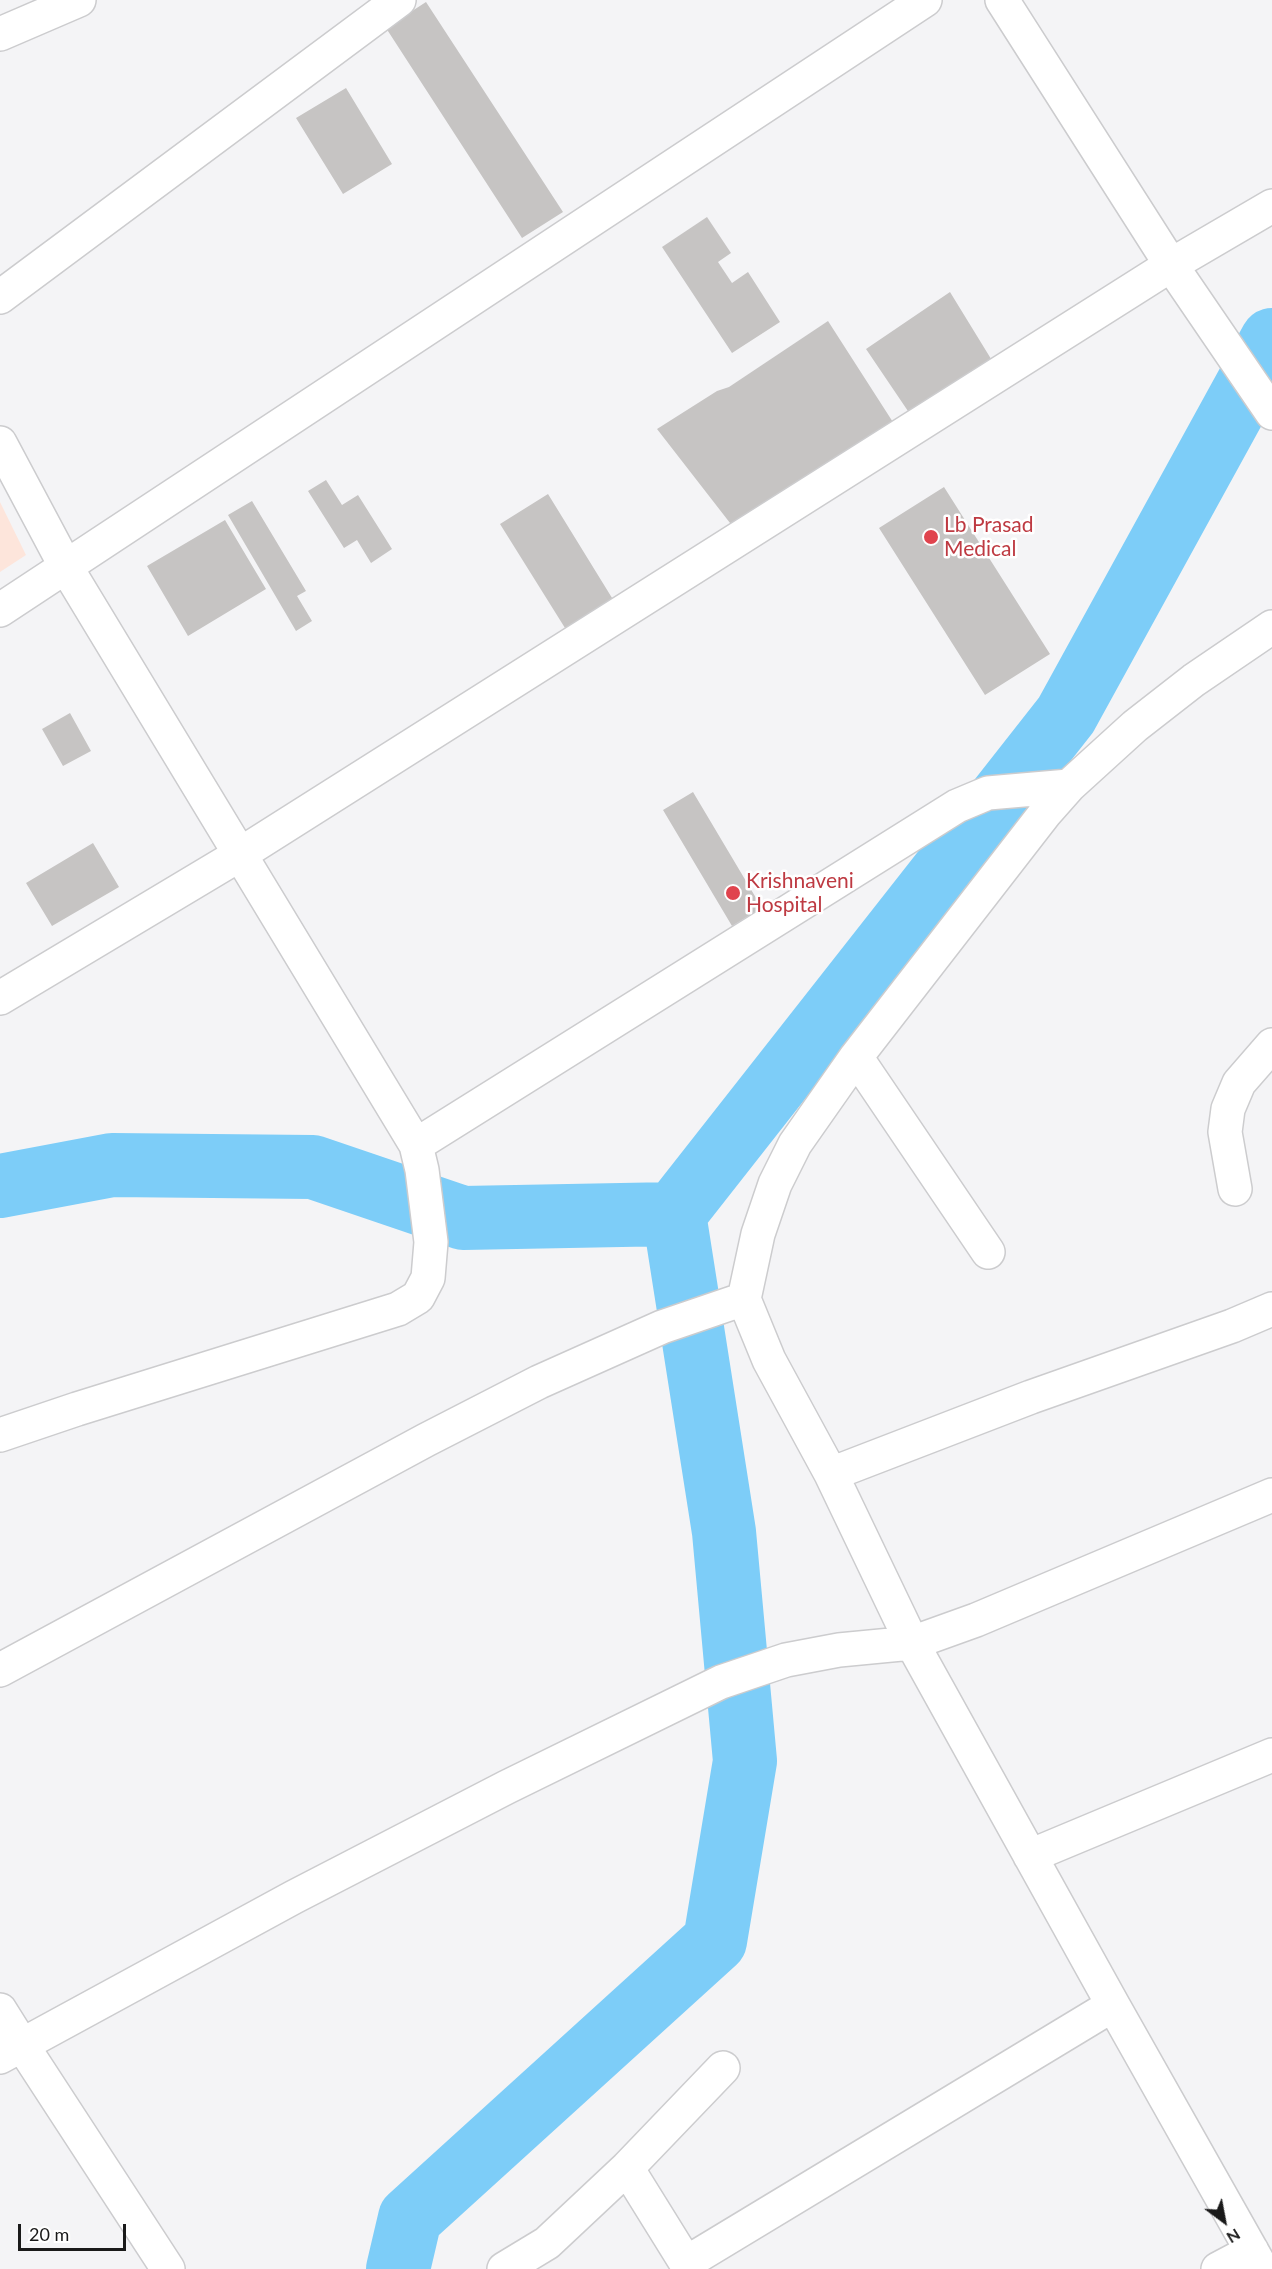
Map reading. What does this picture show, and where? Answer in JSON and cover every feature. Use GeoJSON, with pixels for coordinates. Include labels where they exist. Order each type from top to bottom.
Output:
{"type":"FeatureCollection","features":[{"type":"Feature","properties":{"kind":"street"},"geometry":{"type":"LineString","coordinates":[[0,34],[79,0]]}},
{"type":"Feature","properties":{"kind":"street"},"geometry":{"type":"LineString","coordinates":[[0,297],[399,0]]}},
{"type":"Feature","properties":{"kind":"street"},"geometry":{"type":"LineString","coordinates":[[0,610],[925,0]]}},
{"type":"Feature","properties":{"kind":"street"},"geometry":{"type":"LineString","coordinates":[[1002,0],[1171,265],[1272,412]]}},
{"type":"Feature","properties":{"kind":"street"},"geometry":{"type":"LineString","coordinates":[[0,998],[239,855],[1171,265],[1272,206]]}},
{"type":"Feature","properties":{"kind":"street"},"geometry":{"type":"LineString","coordinates":[[0,443],[66,567],[419,1157],[431,1242],[428,1278],[418,1298],[399,1309],[0,1435]]}},
{"type":"Feature","properties":{"kind":"street"},"geometry":{"type":"LineString","coordinates":[[1218,2269],[1257,2260],[912,1642],[831,1474],[735,1302],[775,1184],[795,1144],[856,1057],[1038,821],[1057,786],[1194,680],[1272,627]]}},
{"type":"Feature","properties":{"kind":"street"},"geometry":{"type":"LineString","coordinates":[[419,1157],[957,806],[988,793],[1057,786]]}},
{"type":"Feature","properties":{"kind":"street"},"geometry":{"type":"LineString","coordinates":[[1235,1188],[1225,1132],[1228,1109],[1239,1083],[1272,1045]]}},
{"type":"Feature","properties":{"kind":"street"},"geometry":{"type":"LineString","coordinates":[[856,1057],[987,1252]]}},
{"type":"Feature","properties":{"kind":"street"},"geometry":{"type":"LineString","coordinates":[[0,1670],[447,1429],[539,1382],[680,1321],[735,1302]]}},
{"type":"Feature","properties":{"kind":"street"},"geometry":{"type":"LineString","coordinates":[[831,1474],[1031,1397],[1232,1326],[1272,1309]]}},
{"type":"Feature","properties":{"kind":"street"},"geometry":{"type":"LineString","coordinates":[[11,2051],[294,1897],[497,1792],[720,1682],[786,1660],[839,1650],[912,1642],[976,1620],[1272,1495]]}},
{"type":"Feature","properties":{"kind":"street"},"geometry":{"type":"LineString","coordinates":[[1030,1856],[1272,1755]]}},
{"type":"Feature","properties":{"kind":"street"},"geometry":{"type":"LineString","coordinates":[[627,2168],[688,2266],[1113,2005]]}},
{"type":"Feature","properties":{"kind":"street"},"geometry":{"type":"LineString","coordinates":[[0,2010],[11,2051],[168,2269]]}},
{"type":"Feature","properties":{"kind":"street"},"geometry":{"type":"LineString","coordinates":[[504,2269],[547,2243],[627,2168],[723,2068]]}},
{"type":"Feature","properties":{"kind":"shaded area"},"geometry":{"type":"Polygon","coordinates":[[[0,502],[26,555],[0,572],[0,502]]]}},
{"type":"Feature","properties":{"kind":"building"},"geometry":{"type":"Polygon","coordinates":[[[426,2],[563,212],[522,238],[386,28],[426,2]]]}},
{"type":"Feature","properties":{"kind":"building"},"geometry":{"type":"Polygon","coordinates":[[[346,88],[392,164],[343,194],[296,118],[346,88]]]}},
{"type":"Feature","properties":{"kind":"building"},"geometry":{"type":"Polygon","coordinates":[[[707,217],[731,253],[718,262],[732,283],[748,272],[780,322],[732,353],[662,247],[707,217]]]}},
{"type":"Feature","properties":{"kind":"building"},"geometry":{"type":"Polygon","coordinates":[[[950,292],[996,367],[914,420],[866,349],[950,292]]]}},
{"type":"Feature","properties":{"kind":"building"},"geometry":{"type":"Polygon","coordinates":[[[828,321],[898,430],[737,532],[657,429],[717,391],[729,387],[828,321]]]}},
{"type":"Feature","properties":{"kind":"building"},"geometry":{"type":"Polygon","coordinates":[[[326,480],[342,505],[358,495],[392,549],[371,563],[357,540],[344,548],[308,491],[326,480]]]}},
{"type":"Feature","properties":{"kind":"building"},"geometry":{"type":"Polygon","coordinates":[[[944,487],[1050,654],[985,695],[879,528],[944,487]]]}},
{"type":"Feature","properties":{"kind":"building"},"geometry":{"type":"Polygon","coordinates":[[[548,494],[617,606],[570,636],[500,524],[548,494]]]}},
{"type":"Feature","properties":{"kind":"building"},"geometry":{"type":"Polygon","coordinates":[[[252,501],[306,591],[297,596],[312,621],[296,631],[228,515],[252,501]]]}},
{"type":"Feature","properties":{"kind":"building"},"geometry":{"type":"Polygon","coordinates":[[[225,520],[266,589],[188,636],[147,566],[225,520]]]}},
{"type":"Feature","properties":{"kind":"building"},"geometry":{"type":"Polygon","coordinates":[[[70,713],[91,751],[63,766],[42,729],[70,713]]]}},
{"type":"Feature","properties":{"kind":"building"},"geometry":{"type":"Polygon","coordinates":[[[693,792],[762,908],[732,926],[663,810],[693,792]]]}},
{"type":"Feature","properties":{"kind":"building"},"geometry":{"type":"Polygon","coordinates":[[[93,843],[119,887],[52,926],[26,883],[93,843]]]}},
{"type":"Feature","properties":{"kind":"waterway"},"geometry":{"type":"LineString","coordinates":[[398,2269],[410,2218],[715,1941],[745,1761],[724,1532],[674,1214],[1066,715],[1272,340]]}},
{"type":"Feature","properties":{"kind":"waterway"},"geometry":{"type":"LineString","coordinates":[[0,1186],[112,1165],[313,1167],[463,1218],[674,1214]]}},
{"type":"Feature","properties":{"kind":"place","name":"Lb Prasad Medical"},"geometry":{"type":"Point","coordinates":[931,537]}},
{"type":"Feature","properties":{"kind":"place","name":"Krishnaveni Hospital"},"geometry":{"type":"Point","coordinates":[733,893]}}]}
